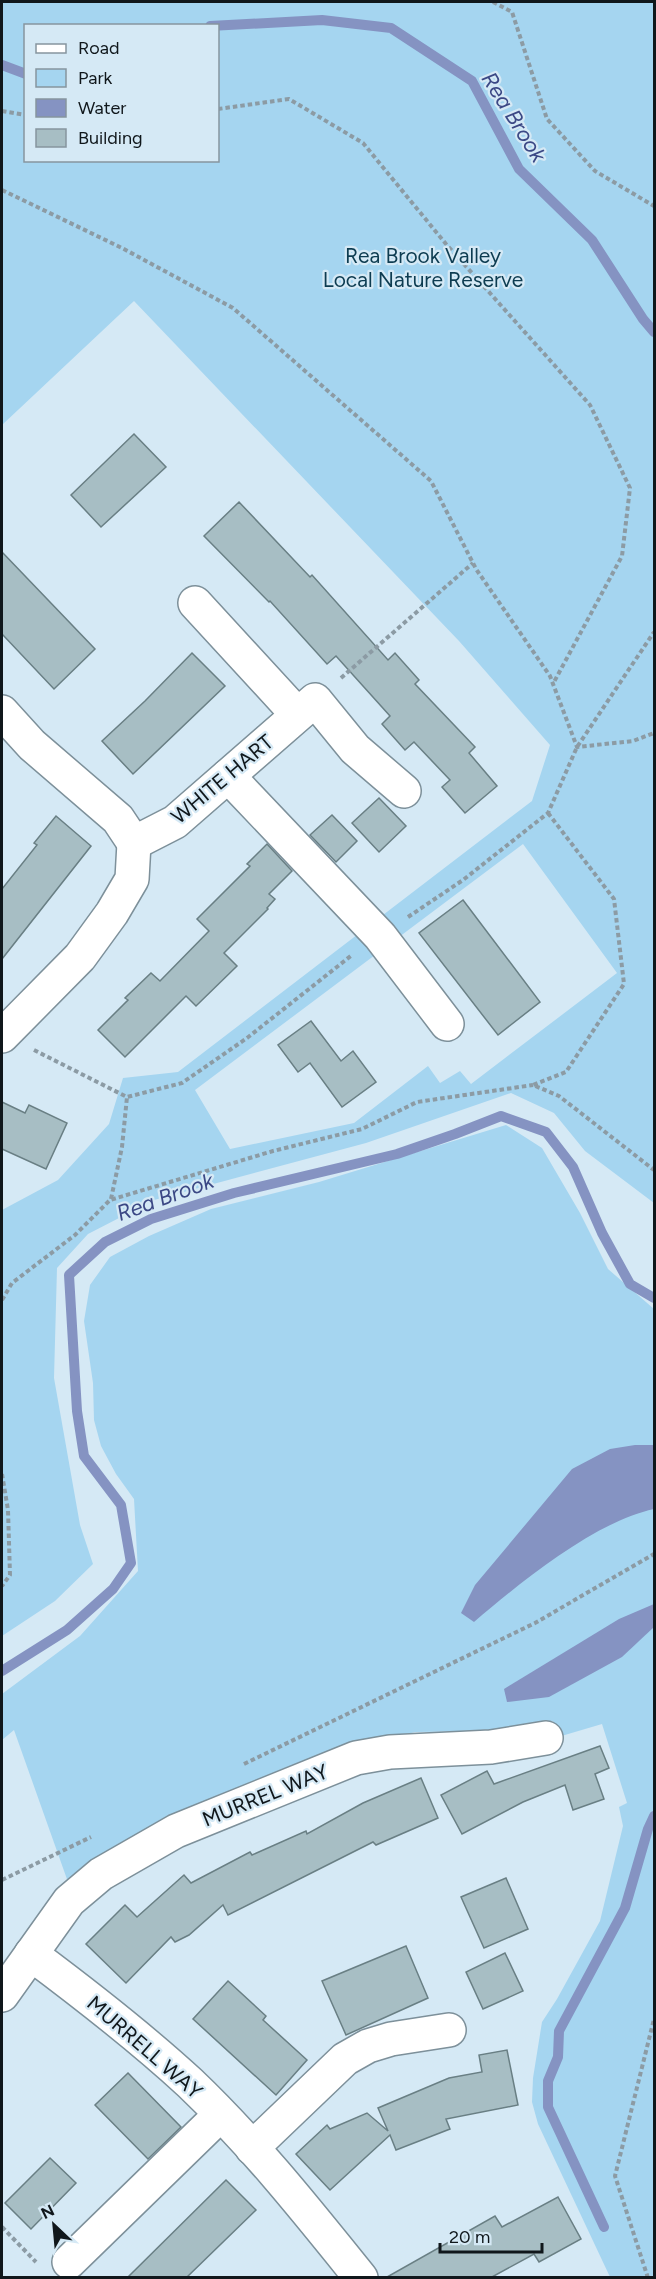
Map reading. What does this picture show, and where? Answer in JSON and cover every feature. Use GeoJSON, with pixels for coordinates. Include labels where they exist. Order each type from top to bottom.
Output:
{"type":"FeatureCollection","features":[{"type":"Feature","properties":{"kind":"street"},"geometry":{"type":"LineString","coordinates":[[195,603],[306,707],[404,791]]}},
{"type":"Feature","properties":{"kind":"street","name":"WHITE HART"},"geometry":{"type":"LineString","coordinates":[[134,843],[175,822],[306,707]]}},
{"type":"Feature","properties":{"kind":"street"},"geometry":{"type":"LineString","coordinates":[[2,712],[32,744],[118,819],[134,843],[132,879],[112,913],[80,957],[2,1036]]}},
{"type":"Feature","properties":{"kind":"street"},"geometry":{"type":"LineString","coordinates":[[228,776],[380,936],[447,1023]]}},
{"type":"Feature","properties":{"kind":"street","name":"MURREL WAY"},"geometry":{"type":"LineString","coordinates":[[2,1995],[69,1902],[101,1874],[176,1831],[356,1758],[390,1752],[491,1747],[546,1738]]}},
{"type":"Feature","properties":{"kind":"street","name":"MURRELL WAY"},"geometry":{"type":"LineString","coordinates":[[31,1954],[117,2019],[191,2084],[281,2179],[362,2277]]}},
{"type":"Feature","properties":{"kind":"street"},"geometry":{"type":"LineString","coordinates":[[252,2148],[345,2059],[368,2046],[391,2039],[449,2030]]}},
{"type":"Feature","properties":{"kind":"street"},"geometry":{"type":"LineString","coordinates":[[56,2265],[220,2115]]}},
{"type":"Feature","properties":{"kind":"path"},"geometry":{"type":"LineString","coordinates":[[493,2],[512,12],[547,119],[595,171],[654,206]]}},
{"type":"Feature","properties":{"kind":"path"},"geometry":{"type":"LineString","coordinates":[[219,109],[289,99],[363,142],[446,244],[590,405],[630,488],[622,556],[553,683]]}},
{"type":"Feature","properties":{"kind":"path"},"geometry":{"type":"LineString","coordinates":[[2,111],[24,115]]}},
{"type":"Feature","properties":{"kind":"path"},"geometry":{"type":"LineString","coordinates":[[2,190],[122,248],[233,308],[431,481],[473,563],[550,676],[577,747],[633,741],[654,733]]}},
{"type":"Feature","properties":{"kind":"path"},"geometry":{"type":"LineString","coordinates":[[306,707],[473,563]]}},
{"type":"Feature","properties":{"kind":"path"},"geometry":{"type":"LineString","coordinates":[[2,1300],[12,1283],[75,1235],[110,1200],[273,1150],[362,1129],[417,1102],[533,1085],[566,1072],[624,984],[614,899],[548,813]]}},
{"type":"Feature","properties":{"kind":"path"},"geometry":{"type":"LineString","coordinates":[[533,1085],[559,1096],[654,1170]]}},
{"type":"Feature","properties":{"kind":"path"},"geometry":{"type":"LineString","coordinates":[[110,1200],[122,1147],[127,1096]]}},
{"type":"Feature","properties":{"kind":"path"},"geometry":{"type":"LineString","coordinates":[[2,1474],[8,1510],[10,1575],[2,1586]]}},
{"type":"Feature","properties":{"kind":"path"},"geometry":{"type":"LineString","coordinates":[[243,1764],[535,1623],[654,1554]]}},
{"type":"Feature","properties":{"kind":"path"},"geometry":{"type":"LineString","coordinates":[[2,1880],[95,1835]]}},
{"type":"Feature","properties":{"kind":"path"},"geometry":{"type":"LineString","coordinates":[[648,2277],[615,2176],[654,2019]]}},
{"type":"Feature","properties":{"kind":"path"},"geometry":{"type":"LineString","coordinates":[[2,2227],[56,2265]]}},
{"type":"Feature","properties":{"kind":"green space","name":"Rea Brook Valley Local Nature Reserve"},"geometry":{"type":"Polygon","coordinates":[[[2,2],[654,2],[654,1203],[585,1151],[554,1113],[511,1093],[366,1143],[154,1200],[88,1234],[57,1268],[54,1378],[80,1525],[93,1564],[55,1601],[2,1636],[2,1210],[58,1180],[109,1124],[123,1078],[178,1072],[532,801],[550,745],[459,641],[134,301],[2,425],[2,2]],[[523,844],[195,1090],[230,1149],[354,1123],[428,1066],[440,1083],[460,1071],[471,1084],[617,973],[523,844]]]}},
{"type":"Feature","properties":{"kind":"green space"},"geometry":{"type":"Polygon","coordinates":[[[506,1125],[542,1148],[580,1213],[608,1269],[654,1309],[654,2277],[610,2277],[538,2124],[532,2102],[533,2078],[542,2022],[600,1921],[623,1826],[619,1807],[627,1803],[602,1724],[558,1737],[553,1721],[485,1731],[415,1732],[371,1743],[68,1882],[14,1730],[2,1740],[2,1694],[80,1636],[138,1571],[134,1499],[116,1474],[101,1446],[94,1420],[93,1383],[84,1321],[90,1285],[110,1257],[149,1236],[211,1209],[319,1182],[506,1125]]]}},
{"type":"Feature","properties":{"kind":"water"},"geometry":{"type":"Polygon","coordinates":[[[654,1445],[654,1509],[607,1527],[559,1555],[474,1622],[461,1613],[475,1585],[572,1469],[610,1449],[654,1445]]]}},
{"type":"Feature","properties":{"kind":"water"},"geometry":{"type":"Polygon","coordinates":[[[654,1604],[654,1627],[622,1657],[549,1697],[507,1702],[504,1689],[619,1619],[654,1604]]]}},
{"type":"Feature","properties":{"kind":"building"},"geometry":{"type":"Polygon","coordinates":[[[134,434],[166,467],[101,527],[71,495],[134,434]]]}},
{"type":"Feature","properties":{"kind":"building"},"geometry":{"type":"Polygon","coordinates":[[[239,502],[310,577],[312,575],[388,660],[395,653],[419,680],[415,684],[475,747],[469,753],[497,786],[465,813],[442,787],[450,780],[414,742],[405,750],[382,724],[390,716],[336,656],[327,664],[270,601],[204,536],[239,502]]]}},
{"type":"Feature","properties":{"kind":"building"},"geometry":{"type":"Polygon","coordinates":[[[2,552],[95,649],[54,689],[2,634],[2,552]]]}},
{"type":"Feature","properties":{"kind":"building"},"geometry":{"type":"Polygon","coordinates":[[[192,653],[225,686],[133,774],[102,741],[192,653]]]}},
{"type":"Feature","properties":{"kind":"building"},"geometry":{"type":"Polygon","coordinates":[[[379,798],[406,826],[379,852],[352,823],[379,798]]]}},
{"type":"Feature","properties":{"kind":"building"},"geometry":{"type":"Polygon","coordinates":[[[332,815],[357,841],[336,862],[310,835],[332,815]]]}},
{"type":"Feature","properties":{"kind":"building"},"geometry":{"type":"Polygon","coordinates":[[[56,816],[91,846],[2,959],[2,889],[37,845],[34,843],[56,816]]]}},
{"type":"Feature","properties":{"kind":"building"},"geometry":{"type":"Polygon","coordinates":[[[267,844],[292,871],[269,894],[275,899],[268,909],[224,953],[237,966],[196,1006],[186,996],[125,1057],[98,1030],[128,1000],[125,998],[151,973],[160,981],[209,931],[197,919],[250,866],[247,864],[267,844]]]}},
{"type":"Feature","properties":{"kind":"building"},"geometry":{"type":"Polygon","coordinates":[[[463,900],[540,1002],[498,1035],[419,933],[463,900]]]}},
{"type":"Feature","properties":{"kind":"building"},"geometry":{"type":"Polygon","coordinates":[[[311,1021],[341,1061],[353,1051],[376,1082],[342,1107],[310,1063],[298,1072],[278,1045],[311,1021]]]}},
{"type":"Feature","properties":{"kind":"building"},"geometry":{"type":"Polygon","coordinates":[[[2,1102],[25,1113],[29,1105],[67,1123],[46,1169],[2,1149],[2,1102]]]}},
{"type":"Feature","properties":{"kind":"building"},"geometry":{"type":"Polygon","coordinates":[[[600,1746],[609,1768],[595,1774],[604,1799],[573,1810],[565,1785],[523,1802],[462,1834],[441,1795],[487,1771],[494,1784],[600,1746]]]}},
{"type":"Feature","properties":{"kind":"building"},"geometry":{"type":"Polygon","coordinates":[[[421,1778],[438,1818],[376,1845],[373,1842],[228,1915],[223,1905],[189,1935],[175,1942],[171,1937],[126,1983],[86,1944],[125,1905],[137,1917],[184,1875],[191,1883],[250,1852],[252,1855],[306,1831],[307,1834],[363,1803],[421,1778]]]}},
{"type":"Feature","properties":{"kind":"building"},"geometry":{"type":"Polygon","coordinates":[[[506,1878],[528,1929],[484,1948],[461,1897],[506,1878]]]}},
{"type":"Feature","properties":{"kind":"building"},"geometry":{"type":"Polygon","coordinates":[[[406,1946],[428,1998],[346,2035],[322,1981],[406,1946]]]}},
{"type":"Feature","properties":{"kind":"building"},"geometry":{"type":"Polygon","coordinates":[[[505,1953],[523,1991],[483,2009],[466,1972],[505,1953]]]}},
{"type":"Feature","properties":{"kind":"building"},"geometry":{"type":"Polygon","coordinates":[[[228,1981],[266,2016],[263,2020],[307,2060],[276,2095],[193,2019],[228,1981]]]}},
{"type":"Feature","properties":{"kind":"building"},"geometry":{"type":"Polygon","coordinates":[[[507,2050],[518,2105],[446,2119],[450,2129],[396,2150],[390,2135],[330,2190],[296,2154],[327,2125],[330,2129],[367,2113],[388,2131],[378,2108],[449,2078],[482,2072],[479,2055],[507,2050]]]}},
{"type":"Feature","properties":{"kind":"building"},"geometry":{"type":"Polygon","coordinates":[[[128,2073],[181,2127],[148,2159],[95,2105],[128,2073]]]}},
{"type":"Feature","properties":{"kind":"building"},"geometry":{"type":"Polygon","coordinates":[[[50,2158],[76,2183],[31,2229],[5,2203],[50,2158]]]}},
{"type":"Feature","properties":{"kind":"building"},"geometry":{"type":"Polygon","coordinates":[[[226,2180],[256,2210],[187,2277],[128,2277],[226,2180]]]}},
{"type":"Feature","properties":{"kind":"building"},"geometry":{"type":"Polygon","coordinates":[[[558,2197],[581,2239],[539,2262],[534,2254],[492,2277],[387,2277],[495,2216],[502,2227],[558,2197]]]}},
{"type":"Feature","properties":{"kind":"waterway","name":"Rea Brook"},"geometry":{"type":"LineString","coordinates":[[219,26],[322,20],[391,28],[472,81],[519,169],[592,240],[643,319],[654,332]]}},
{"type":"Feature","properties":{"kind":"waterway","name":"Rea Brook"},"geometry":{"type":"LineString","coordinates":[[2,65],[24,73]]}},
{"type":"Feature","properties":{"kind":"waterway","name":"Rea Brook"},"geometry":{"type":"LineString","coordinates":[[2,1671],[67,1630],[113,1589],[131,1563],[121,1505],[84,1456],[77,1411],[69,1275],[105,1242],[151,1219],[234,1193],[397,1154],[501,1116],[546,1132],[573,1167],[602,1233],[630,1284],[654,1298]]}},
{"type":"Feature","properties":{"kind":"waterway"},"geometry":{"type":"LineString","coordinates":[[604,2227],[548,2107],[548,2081],[558,2057],[559,2031],[625,1908],[648,1829],[654,1816]]}}]}
